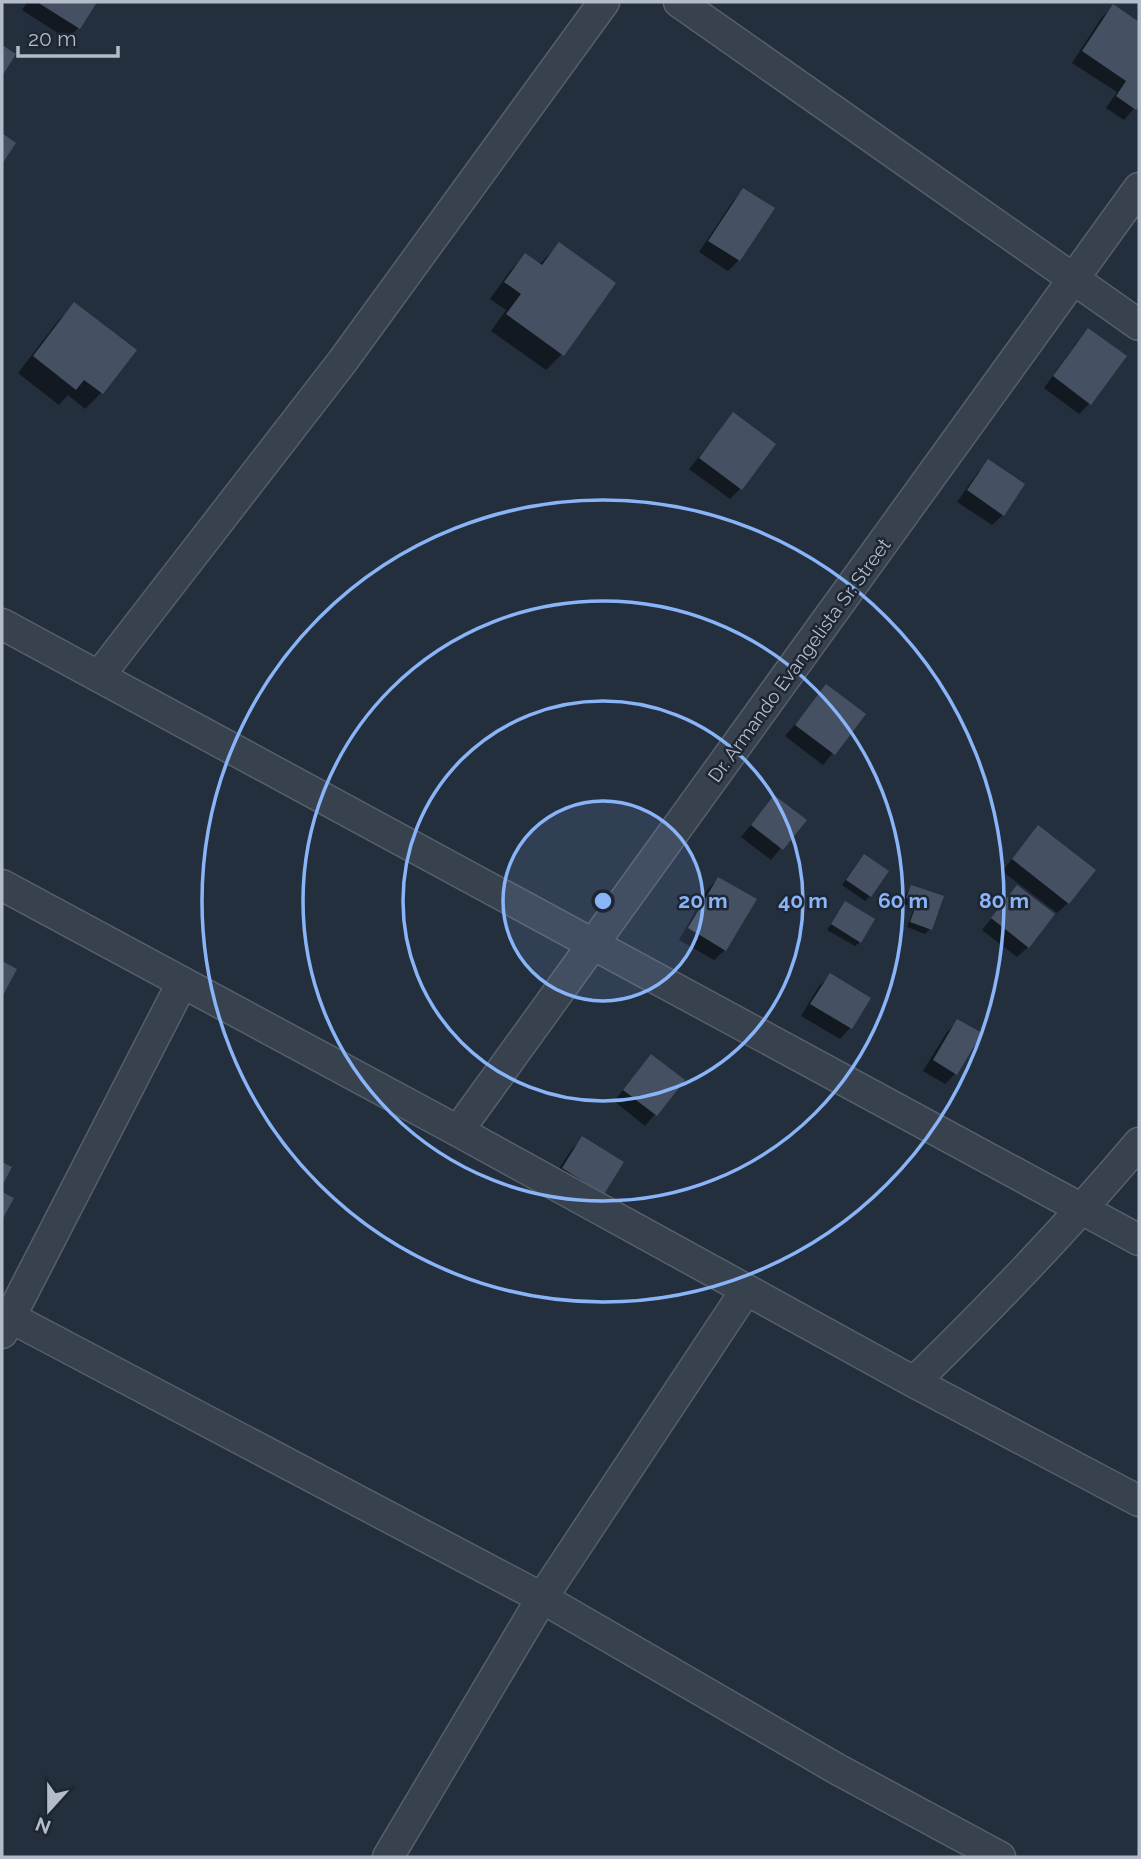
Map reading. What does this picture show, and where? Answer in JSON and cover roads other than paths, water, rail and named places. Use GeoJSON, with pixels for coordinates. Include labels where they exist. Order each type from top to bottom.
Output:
{"type":"FeatureCollection","features":[{"type":"Feature","properties":{"kind":"street"},"geometry":{"type":"LineString","coordinates":[[99,676],[342,362],[604,2]]}},
{"type":"Feature","properties":{"kind":"street"},"geometry":{"type":"LineString","coordinates":[[679,2],[1139,325]]}},
{"type":"Feature","properties":{"kind":"street","name":"Dr. Armando Evangelista Sr. Street"},"geometry":{"type":"LineString","coordinates":[[458,1131],[1139,188]]}},
{"type":"Feature","properties":{"kind":"street"},"geometry":{"type":"LineString","coordinates":[[2,624],[1139,1240]]}},
{"type":"Feature","properties":{"kind":"street"},"geometry":{"type":"LineString","coordinates":[[2,885],[1139,1501]]}},
{"type":"Feature","properties":{"kind":"street"},"geometry":{"type":"LineString","coordinates":[[182,983],[4,1321],[541,1598],[837,1769],[1000,1857]]}},
{"type":"Feature","properties":{"kind":"street"},"geometry":{"type":"LineString","coordinates":[[915,1382],[1008,1289],[1082,1210],[1139,1143]]}},
{"type":"Feature","properties":{"kind":"street"},"geometry":{"type":"LineString","coordinates":[[388,1857],[541,1598],[746,1290]]}}]}
